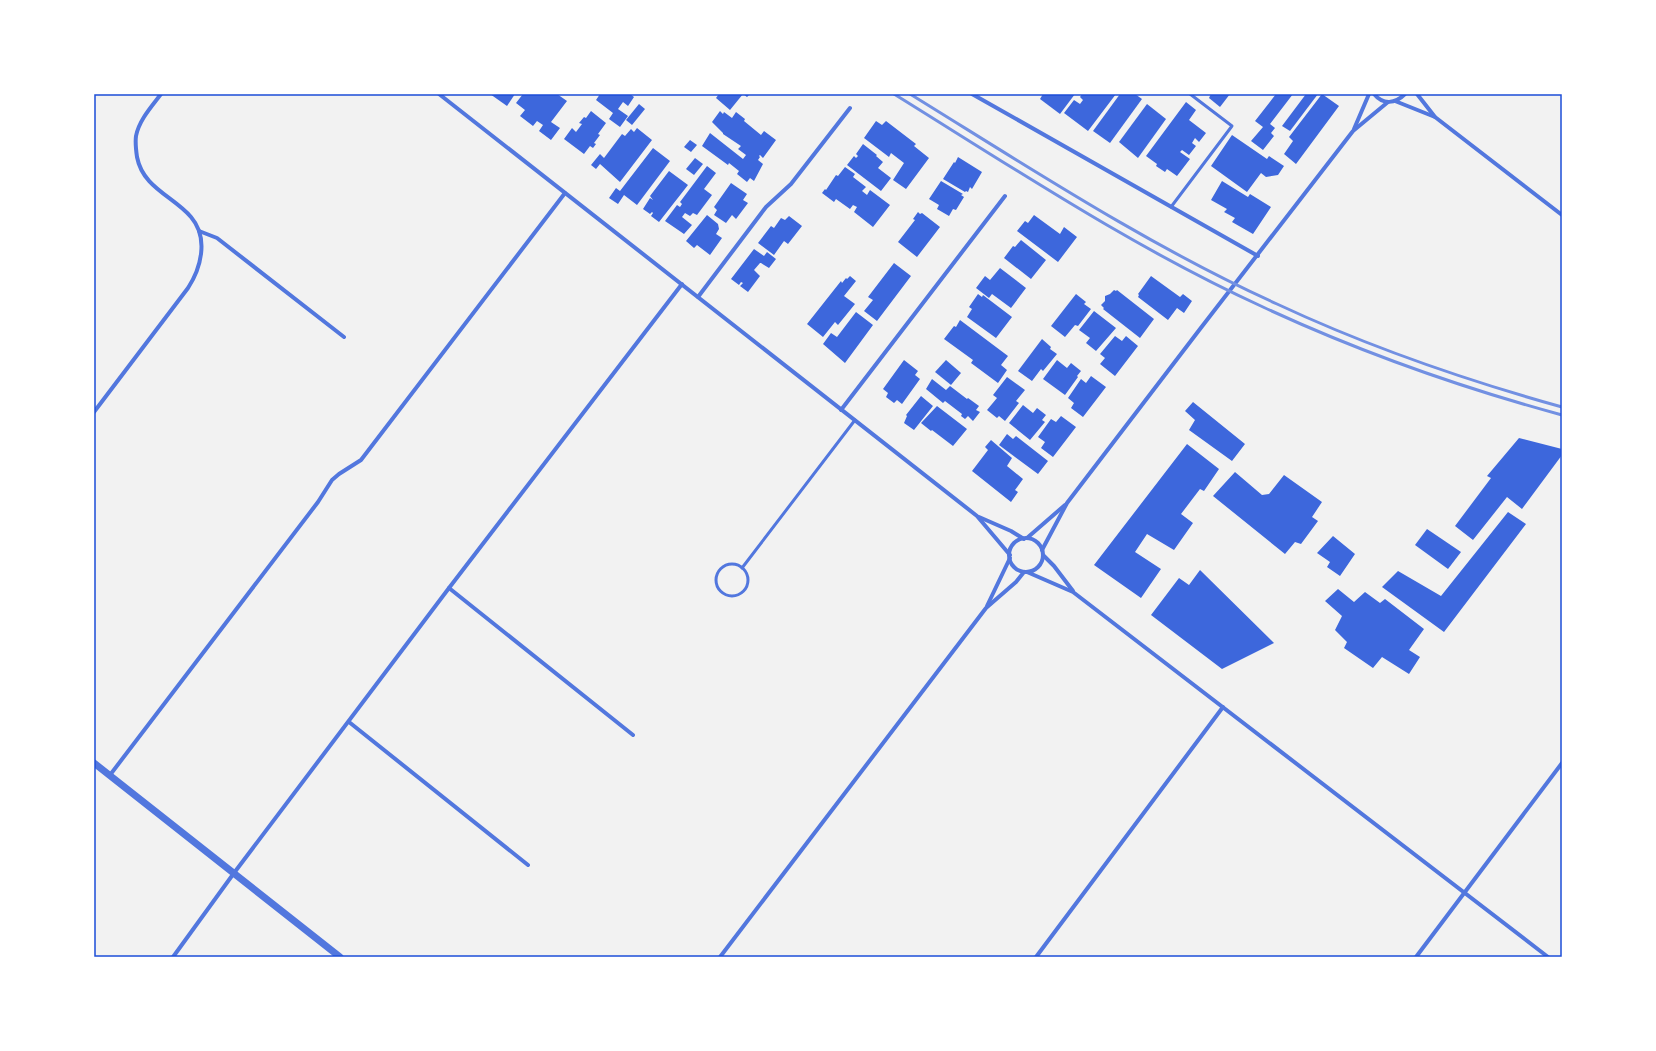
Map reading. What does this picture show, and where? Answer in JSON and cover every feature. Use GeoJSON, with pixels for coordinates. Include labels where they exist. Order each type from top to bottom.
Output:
{"type":"FeatureCollection","features":[{"type":"Feature","properties":{"kind":"street"},"geometry":{"type":"LineString","coordinates":[[94,412],[194,280],[199,268],[202,244],[199,231],[191,216],[150,184],[139,165],[136,135],[143,119],[161,94]]}},
{"type":"Feature","properties":{"kind":"street"},"geometry":{"type":"LineString","coordinates":[[439,94],[977,516],[1010,556],[1015,567],[1073,592],[1548,957]]}},
{"type":"Feature","properties":{"kind":"street"},"geometry":{"type":"LineString","coordinates":[[972,94],[1258,256]]}},
{"type":"Feature","properties":{"kind":"street"},"geometry":{"type":"LineString","coordinates":[[1353,132],[1369,94]]}},
{"type":"Feature","properties":{"kind":"street"},"geometry":{"type":"LineString","coordinates":[[1374,94],[1378,98],[1388,102],[1395,101],[1405,94]]}},
{"type":"Feature","properties":{"kind":"street"},"geometry":{"type":"LineString","coordinates":[[1417,94],[1435,117],[1562,215]]}},
{"type":"Feature","properties":{"kind":"street"},"geometry":{"type":"LineString","coordinates":[[1395,101],[1435,117]]}},
{"type":"Feature","properties":{"kind":"street"},"geometry":{"type":"LineString","coordinates":[[720,957],[986,608],[1026,572],[1037,568],[1042,560],[1042,552],[1067,503],[1353,132],[1388,102]]}},
{"type":"Feature","properties":{"kind":"street"},"geometry":{"type":"LineString","coordinates":[[698,297],[766,207],[791,184],[850,108]]}},
{"type":"Feature","properties":{"kind":"street"},"geometry":{"type":"LineString","coordinates":[[110,775],[318,502],[332,480],[338,474],[361,460],[565,193]]}},
{"type":"Feature","properties":{"kind":"street"},"geometry":{"type":"LineString","coordinates":[[841,410],[1005,196]]}},
{"type":"Feature","properties":{"kind":"street"},"geometry":{"type":"LineString","coordinates":[[199,231],[217,238],[344,337]]}},
{"type":"Feature","properties":{"kind":"street"},"geometry":{"type":"LineString","coordinates":[[173,957],[234,873],[449,588],[682,284]]}},
{"type":"Feature","properties":{"kind":"street"},"geometry":{"type":"LineString","coordinates":[[986,608],[1010,556],[1010,549],[1014,544],[1025,538],[1067,503]]}},
{"type":"Feature","properties":{"kind":"street"},"geometry":{"type":"LineString","coordinates":[[977,516],[1036,542],[1073,592]]}},
{"type":"Feature","properties":{"kind":"street"},"geometry":{"type":"LineString","coordinates":[[449,588],[633,735]]}},
{"type":"Feature","properties":{"kind":"street"},"geometry":{"type":"LineString","coordinates":[[1036,957],[1223,707]]}},
{"type":"Feature","properties":{"kind":"street"},"geometry":{"type":"LineString","coordinates":[[349,722],[528,865]]}},
{"type":"Feature","properties":{"kind":"street"},"geometry":{"type":"LineString","coordinates":[[94,763],[340,957]]}},
{"type":"Feature","properties":{"kind":"street"},"geometry":{"type":"LineString","coordinates":[[1416,957],[1465,893],[1476,875],[1562,763]]}},
{"type":"Feature","properties":{"kind":"lane"},"geometry":{"type":"LineString","coordinates":[[1170,207],[1232,126],[1190,94]]}},
{"type":"Feature","properties":{"kind":"lane"},"geometry":{"type":"LineString","coordinates":[[742,568],[855,420]]}},
{"type":"Feature","properties":{"kind":"lane"},"geometry":{"type":"LineString","coordinates":[[734,564],[742,568],[747,578],[745,588],[737,595],[726,595],[717,584],[716,579],[720,570],[734,564]]}},
{"type":"Feature","properties":{"kind":"building"},"geometry":{"type":"Polygon","coordinates":[[[490,94],[515,94],[507,106],[490,94]]]}},
{"type":"Feature","properties":{"kind":"building"},"geometry":{"type":"Polygon","coordinates":[[[523,94],[557,94],[567,101],[551,122],[560,128],[551,140],[539,131],[543,125],[537,121],[533,126],[520,116],[525,110],[516,103],[523,94]]]}},
{"type":"Feature","properties":{"kind":"building"},"geometry":{"type":"Polygon","coordinates":[[[600,94],[630,94],[634,97],[628,106],[623,102],[618,109],[628,116],[620,127],[609,119],[613,113],[596,100],[600,94]]]}},
{"type":"Feature","properties":{"kind":"building"},"geometry":{"type":"Polygon","coordinates":[[[719,94],[743,94],[730,110],[716,98],[719,94]]]}},
{"type":"Feature","properties":{"kind":"building"},"geometry":{"type":"Polygon","coordinates":[[[743,94],[750,94],[747,97],[743,94]]]}},
{"type":"Feature","properties":{"kind":"building"},"geometry":{"type":"Polygon","coordinates":[[[1043,94],[1075,94],[1060,114],[1040,99],[1043,94]]]}},
{"type":"Feature","properties":{"kind":"building"},"geometry":{"type":"Polygon","coordinates":[[[1082,94],[1116,94],[1088,131],[1064,113],[1074,100],[1080,104],[1083,100],[1080,97],[1082,94]]]}},
{"type":"Feature","properties":{"kind":"building"},"geometry":{"type":"Polygon","coordinates":[[[1120,94],[1135,94],[1142,99],[1110,143],[1093,131],[1120,94]]]}},
{"type":"Feature","properties":{"kind":"building"},"geometry":{"type":"Polygon","coordinates":[[[1211,94],[1230,94],[1220,107],[1209,98],[1211,94]]]}},
{"type":"Feature","properties":{"kind":"building"},"geometry":{"type":"Polygon","coordinates":[[[1276,94],[1293,94],[1270,124],[1275,128],[1271,133],[1274,136],[1263,150],[1251,141],[1263,127],[1255,121],[1276,94]]]}},
{"type":"Feature","properties":{"kind":"building"},"geometry":{"type":"Polygon","coordinates":[[[1306,94],[1318,94],[1290,131],[1282,126],[1306,94]]]}},
{"type":"Feature","properties":{"kind":"building"},"geometry":{"type":"Polygon","coordinates":[[[1322,94],[1339,106],[1296,164],[1284,154],[1293,141],[1289,137],[1322,94]]]}},
{"type":"Feature","properties":{"kind":"building"},"geometry":{"type":"Polygon","coordinates":[[[1186,102],[1196,110],[1189,120],[1206,133],[1199,142],[1195,138],[1192,143],[1196,146],[1189,155],[1182,150],[1180,152],[1190,159],[1177,176],[1167,169],[1165,172],[1156,166],[1157,164],[1146,156],[1186,102]]]}},
{"type":"Feature","properties":{"kind":"building"},"geometry":{"type":"Polygon","coordinates":[[[639,104],[645,109],[632,125],[626,120],[639,104]]]}},
{"type":"Feature","properties":{"kind":"building"},"geometry":{"type":"Polygon","coordinates":[[[1147,104],[1166,119],[1138,158],[1119,142],[1147,104]]]}},
{"type":"Feature","properties":{"kind":"building"},"geometry":{"type":"Polygon","coordinates":[[[591,111],[606,123],[598,134],[600,135],[594,143],[596,144],[593,148],[590,146],[584,154],[564,139],[572,128],[576,132],[582,124],[579,123],[584,117],[586,118],[591,111]]]}},
{"type":"Feature","properties":{"kind":"building"},"geometry":{"type":"Polygon","coordinates":[[[720,111],[732,118],[736,112],[745,119],[744,121],[761,135],[764,131],[776,140],[763,158],[760,155],[759,156],[760,157],[758,160],[763,164],[754,181],[750,178],[747,182],[737,174],[739,171],[729,163],[728,165],[702,146],[710,133],[743,159],[746,155],[738,149],[741,146],[723,134],[712,122],[720,111]]]}},
{"type":"Feature","properties":{"kind":"building"},"geometry":{"type":"Polygon","coordinates":[[[876,121],[882,125],[886,121],[916,144],[914,146],[929,158],[906,189],[893,180],[904,163],[891,153],[889,157],[864,138],[876,121]]]}},
{"type":"Feature","properties":{"kind":"building"},"geometry":{"type":"Polygon","coordinates":[[[637,128],[652,140],[620,182],[600,164],[596,169],[591,165],[600,154],[604,158],[622,134],[625,136],[631,129],[634,132],[637,128]]]}},
{"type":"Feature","properties":{"kind":"building"},"geometry":{"type":"Polygon","coordinates":[[[1232,135],[1267,159],[1269,156],[1284,166],[1278,175],[1266,177],[1261,173],[1247,192],[1211,166],[1232,135]]]}},
{"type":"Feature","properties":{"kind":"building"},"geometry":{"type":"Polygon","coordinates":[[[690,140],[697,145],[691,152],[684,147],[690,140]]]}},
{"type":"Feature","properties":{"kind":"building"},"geometry":{"type":"Polygon","coordinates":[[[863,144],[883,162],[878,168],[891,178],[881,191],[847,165],[854,156],[856,158],[858,156],[856,154],[863,144]]]}},
{"type":"Feature","properties":{"kind":"building"},"geometry":{"type":"Polygon","coordinates":[[[653,148],[670,161],[637,205],[624,195],[618,204],[609,198],[616,188],[620,191],[653,148]]]}},
{"type":"Feature","properties":{"kind":"building"},"geometry":{"type":"Polygon","coordinates":[[[958,157],[982,172],[972,189],[970,187],[968,192],[965,192],[943,179],[958,157]]]}},
{"type":"Feature","properties":{"kind":"building"},"geometry":{"type":"Polygon","coordinates":[[[695,158],[703,164],[694,175],[686,169],[695,158]]]}},
{"type":"Feature","properties":{"kind":"building"},"geometry":{"type":"Polygon","coordinates":[[[707,166],[716,173],[704,189],[712,195],[697,215],[693,213],[690,216],[685,213],[682,217],[692,225],[684,234],[665,221],[677,205],[680,207],[682,204],[680,202],[707,166]]]}},
{"type":"Feature","properties":{"kind":"building"},"geometry":{"type":"Polygon","coordinates":[[[845,167],[855,174],[853,177],[866,187],[862,191],[867,195],[870,190],[890,205],[873,227],[854,212],[857,207],[853,205],[850,209],[836,199],[834,202],[822,193],[825,189],[826,190],[836,175],[838,176],[845,167]]]}},
{"type":"Feature","properties":{"kind":"building"},"geometry":{"type":"Polygon","coordinates":[[[669,171],[688,185],[659,222],[651,216],[653,213],[652,212],[650,214],[643,209],[650,198],[653,200],[650,196],[669,171]]]}},
{"type":"Feature","properties":{"kind":"building"},"geometry":{"type":"Polygon","coordinates":[[[941,181],[963,194],[961,195],[964,197],[956,210],[953,209],[949,216],[937,209],[939,205],[929,199],[941,181]]]}},
{"type":"Feature","properties":{"kind":"building"},"geometry":{"type":"Polygon","coordinates":[[[1222,181],[1248,197],[1250,194],[1271,207],[1253,234],[1232,222],[1235,218],[1224,212],[1227,209],[1211,200],[1222,181]]]}},
{"type":"Feature","properties":{"kind":"building"},"geometry":{"type":"Polygon","coordinates":[[[731,183],[747,194],[743,200],[748,203],[736,219],[732,215],[726,223],[714,215],[717,210],[714,207],[731,183]]]}},
{"type":"Feature","properties":{"kind":"building"},"geometry":{"type":"Polygon","coordinates":[[[918,212],[920,214],[922,213],[940,227],[917,257],[898,242],[915,220],[913,219],[918,212]]]}},
{"type":"Feature","properties":{"kind":"building"},"geometry":{"type":"Polygon","coordinates":[[[707,215],[718,224],[719,229],[716,234],[722,238],[710,255],[697,245],[694,248],[686,241],[707,215]]]}},
{"type":"Feature","properties":{"kind":"building"},"geometry":{"type":"Polygon","coordinates":[[[1034,215],[1060,234],[1064,227],[1077,237],[1058,262],[1017,231],[1025,221],[1028,223],[1034,215]]]}},
{"type":"Feature","properties":{"kind":"building"},"geometry":{"type":"Polygon","coordinates":[[[789,216],[802,226],[788,244],[784,241],[774,255],[758,243],[771,226],[774,228],[781,218],[785,220],[789,216]]]}},
{"type":"Feature","properties":{"kind":"building"},"geometry":{"type":"Polygon","coordinates":[[[1021,240],[1046,260],[1031,279],[1004,258],[1013,246],[1015,247],[1021,240]]]}},
{"type":"Feature","properties":{"kind":"building"},"geometry":{"type":"Polygon","coordinates":[[[754,249],[764,256],[767,252],[776,259],[769,268],[760,263],[754,270],[760,276],[748,292],[740,286],[743,283],[741,282],[739,285],[731,279],[754,249]]]}},
{"type":"Feature","properties":{"kind":"building"},"geometry":{"type":"Polygon","coordinates":[[[894,263],[911,276],[877,321],[864,311],[873,300],[868,297],[894,263]]]}},
{"type":"Feature","properties":{"kind":"building"},"geometry":{"type":"Polygon","coordinates":[[[1000,268],[1026,288],[1011,308],[992,294],[989,298],[976,288],[985,276],[990,280],[1000,268]]]}},
{"type":"Feature","properties":{"kind":"building"},"geometry":{"type":"Polygon","coordinates":[[[850,276],[856,281],[844,296],[855,304],[838,325],[835,322],[823,337],[807,324],[841,281],[842,283],[850,276]]]}},
{"type":"Feature","properties":{"kind":"building"},"geometry":{"type":"Polygon","coordinates":[[[1151,276],[1180,297],[1183,294],[1192,301],[1184,313],[1177,308],[1168,320],[1138,297],[1138,294],[1151,276]]]}},
{"type":"Feature","properties":{"kind":"building"},"geometry":{"type":"Polygon","coordinates":[[[1114,290],[1117,290],[1154,319],[1140,338],[1103,309],[1104,308],[1101,305],[1105,301],[1105,296],[1114,290]]]}},
{"type":"Feature","properties":{"kind":"building"},"geometry":{"type":"Polygon","coordinates":[[[978,294],[982,297],[983,295],[1012,317],[996,338],[967,317],[972,309],[969,307],[978,294]]]}},
{"type":"Feature","properties":{"kind":"building"},"geometry":{"type":"Polygon","coordinates":[[[1076,294],[1086,302],[1084,304],[1091,309],[1078,326],[1075,325],[1065,337],[1051,326],[1076,294]]]}},
{"type":"Feature","properties":{"kind":"building"},"geometry":{"type":"Polygon","coordinates":[[[1094,311],[1116,328],[1096,351],[1086,343],[1090,338],[1079,330],[1094,311]]]}},
{"type":"Feature","properties":{"kind":"building"},"geometry":{"type":"Polygon","coordinates":[[[856,312],[873,325],[845,363],[823,344],[831,333],[837,337],[856,312]]]}},
{"type":"Feature","properties":{"kind":"building"},"geometry":{"type":"Polygon","coordinates":[[[960,320],[1008,356],[1001,365],[1007,370],[998,383],[971,363],[973,360],[944,339],[954,326],[956,327],[960,320]]]}},
{"type":"Feature","properties":{"kind":"building"},"geometry":{"type":"Polygon","coordinates":[[[1115,336],[1122,341],[1126,336],[1138,346],[1115,376],[1100,364],[1105,358],[1100,354],[1115,336]]]}},
{"type":"Feature","properties":{"kind":"building"},"geometry":{"type":"Polygon","coordinates":[[[1042,339],[1051,347],[1050,349],[1057,354],[1043,371],[1041,369],[1032,381],[1018,371],[1042,339]]]}},
{"type":"Feature","properties":{"kind":"building"},"geometry":{"type":"Polygon","coordinates":[[[904,360],[918,371],[915,375],[920,379],[902,404],[897,400],[894,403],[886,397],[888,393],[883,389],[904,360]]]}},
{"type":"Feature","properties":{"kind":"building"},"geometry":{"type":"Polygon","coordinates":[[[946,360],[961,373],[951,385],[935,372],[946,360]]]}},
{"type":"Feature","properties":{"kind":"building"},"geometry":{"type":"Polygon","coordinates":[[[1057,360],[1067,368],[1071,363],[1081,371],[1065,395],[1043,379],[1057,360]]]}},
{"type":"Feature","properties":{"kind":"building"},"geometry":{"type":"Polygon","coordinates":[[[1091,376],[1106,387],[1083,417],[1071,408],[1074,403],[1068,398],[1081,379],[1086,383],[1091,376]]]}},
{"type":"Feature","properties":{"kind":"building"},"geometry":{"type":"Polygon","coordinates":[[[1007,377],[1025,390],[1016,401],[1019,403],[1005,421],[999,416],[997,418],[987,410],[997,398],[993,395],[1007,377]]]}},
{"type":"Feature","properties":{"kind":"building"},"geometry":{"type":"Polygon","coordinates":[[[932,379],[946,390],[950,386],[979,406],[976,410],[980,412],[973,421],[968,416],[965,419],[961,416],[962,414],[945,401],[943,403],[926,389],[932,379]]]}},
{"type":"Feature","properties":{"kind":"building"},"geometry":{"type":"Polygon","coordinates":[[[921,396],[933,406],[914,430],[904,423],[907,416],[906,415],[921,396]]]}},
{"type":"Feature","properties":{"kind":"building"},"geometry":{"type":"Polygon","coordinates":[[[1193,402],[1245,444],[1232,461],[1189,430],[1195,420],[1185,411],[1193,402]]]}},
{"type":"Feature","properties":{"kind":"building"},"geometry":{"type":"Polygon","coordinates":[[[1023,405],[1033,413],[1037,408],[1046,415],[1042,420],[1045,422],[1030,440],[1009,423],[1023,405]]]}},
{"type":"Feature","properties":{"kind":"building"},"geometry":{"type":"Polygon","coordinates":[[[937,406],[967,429],[953,446],[921,423],[937,406]]]}},
{"type":"Feature","properties":{"kind":"building"},"geometry":{"type":"Polygon","coordinates":[[[1061,416],[1076,427],[1053,457],[1041,448],[1045,442],[1038,437],[1051,419],[1056,422],[1061,416]]]}},
{"type":"Feature","properties":{"kind":"building"},"geometry":{"type":"Polygon","coordinates":[[[1007,434],[1013,439],[1016,436],[1048,461],[1038,474],[999,445],[1007,434]]]}},
{"type":"Feature","properties":{"kind":"building"},"geometry":{"type":"Polygon","coordinates":[[[1519,438],[1562,449],[1562,455],[1522,509],[1507,497],[1473,540],[1455,526],[1491,478],[1487,476],[1519,438]]]}},
{"type":"Feature","properties":{"kind":"building"},"geometry":{"type":"Polygon","coordinates":[[[991,440],[1012,458],[1007,466],[1023,479],[1015,490],[1018,492],[1011,502],[972,471],[988,450],[985,447],[991,440]]]}},
{"type":"Feature","properties":{"kind":"building"},"geometry":{"type":"Polygon","coordinates":[[[1187,444],[1219,469],[1204,491],[1200,489],[1181,514],[1193,523],[1174,550],[1147,534],[1135,552],[1161,569],[1141,598],[1094,565],[1187,444]]]}},
{"type":"Feature","properties":{"kind":"building"},"geometry":{"type":"Polygon","coordinates":[[[1235,472],[1262,495],[1269,494],[1284,475],[1322,502],[1312,517],[1318,521],[1301,544],[1295,542],[1285,554],[1213,496],[1235,472]]]}},
{"type":"Feature","properties":{"kind":"building"},"geometry":{"type":"Polygon","coordinates":[[[1508,512],[1526,524],[1444,632],[1382,587],[1398,571],[1441,596],[1508,512]]]}},
{"type":"Feature","properties":{"kind":"building"},"geometry":{"type":"Polygon","coordinates":[[[1427,529],[1461,552],[1448,569],[1415,545],[1427,529]]]}},
{"type":"Feature","properties":{"kind":"building"},"geometry":{"type":"Polygon","coordinates":[[[1333,536],[1355,554],[1340,576],[1327,567],[1330,562],[1317,553],[1333,536]]]}},
{"type":"Feature","properties":{"kind":"building"},"geometry":{"type":"Polygon","coordinates":[[[1200,570],[1274,643],[1222,669],[1151,615],[1179,578],[1189,585],[1200,570]]]}},
{"type":"Feature","properties":{"kind":"building"},"geometry":{"type":"Polygon","coordinates":[[[1338,589],[1354,602],[1365,592],[1380,603],[1385,599],[1424,629],[1409,650],[1420,657],[1409,674],[1382,657],[1373,668],[1344,648],[1347,642],[1335,630],[1342,616],[1325,601],[1338,589]]]}},
{"type":"Feature","properties":{"kind":"railway"},"geometry":{"type":"LineString","coordinates":[[894,94],[1030,179],[1121,233],[1215,284],[1299,323],[1373,354],[1485,393],[1562,415]]}},
{"type":"Feature","properties":{"kind":"railway"},"geometry":{"type":"LineString","coordinates":[[910,94],[1045,178],[1136,232],[1229,281],[1312,320],[1418,362],[1489,386],[1562,407]]}}]}
